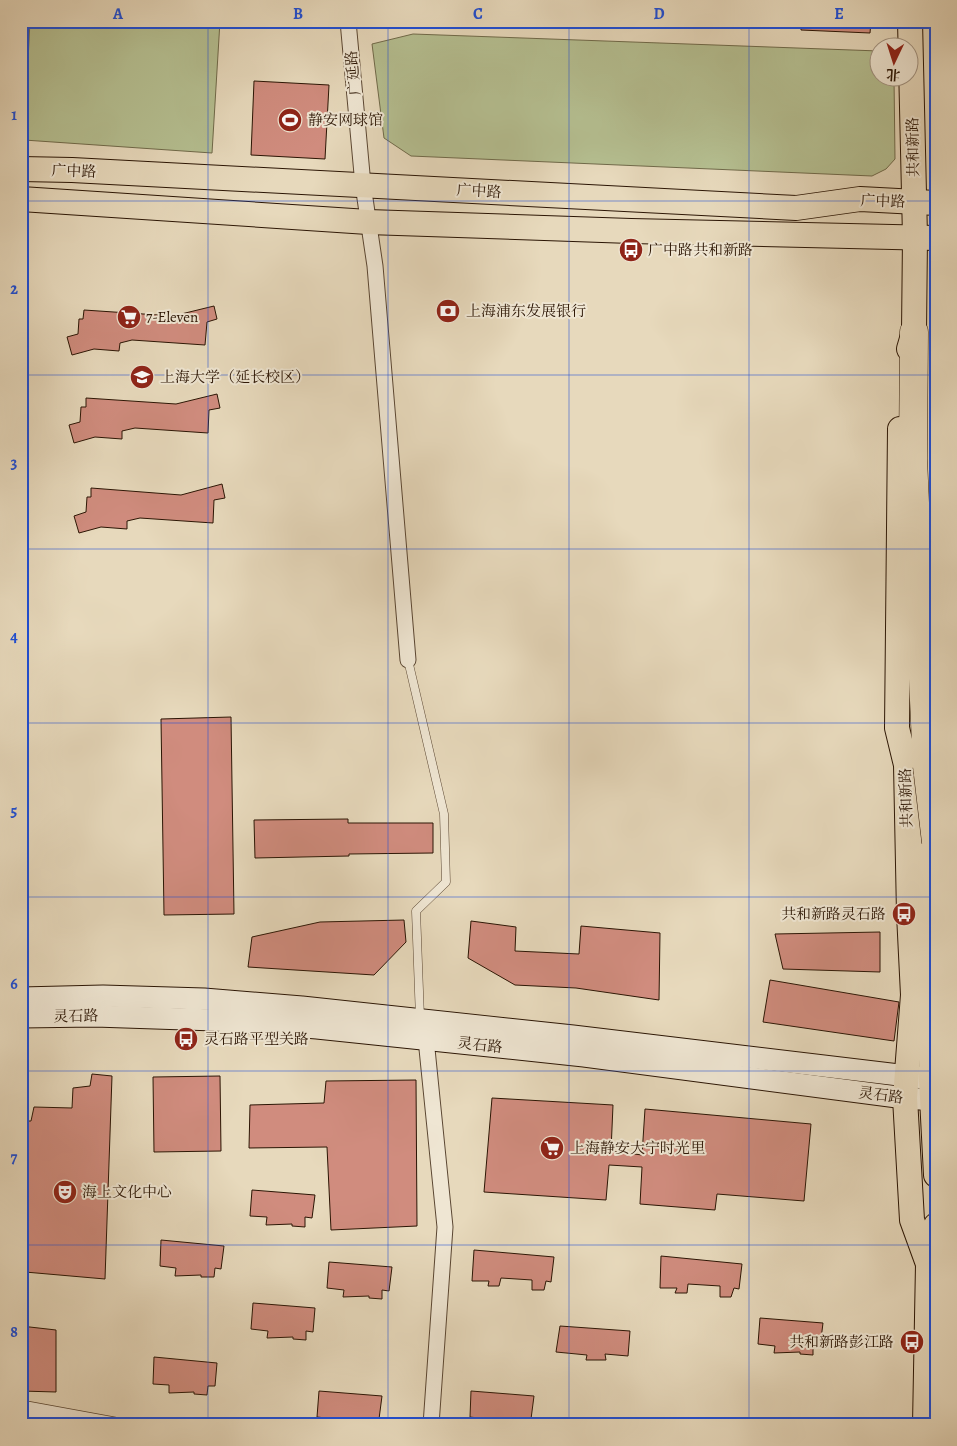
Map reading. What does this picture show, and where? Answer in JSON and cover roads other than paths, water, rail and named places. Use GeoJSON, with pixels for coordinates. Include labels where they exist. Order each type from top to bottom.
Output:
{"type":"FeatureCollection","features":[{"type":"Feature","properties":{"kind":"highway"},"geometry":{"type":"LineString","coordinates":[[914,332],[914,459],[927,766],[936,842]]}},
{"type":"Feature","properties":{"kind":"main road","name":"共和新路"},"geometry":{"type":"LineString","coordinates":[[910,21],[925,202],[925,238],[914,332],[900,381],[897,728],[906,765],[913,995],[905,1088],[912,1220],[928,1264]]}},
{"type":"Feature","properties":{"kind":"main road","name":"广中路"},"geometry":{"type":"LineString","coordinates":[[21,169],[72,170],[796,208],[860,199],[925,202]]}},
{"type":"Feature","properties":{"kind":"main road","name":"广中路"},"geometry":{"type":"LineString","coordinates":[[21,198],[368,222],[925,238]]}},
{"type":"Feature","properties":{"kind":"main road","name":"共和新路"},"geometry":{"type":"LineString","coordinates":[[914,332],[924,365],[930,623],[930,893],[936,1175]]}},
{"type":"Feature","properties":{"kind":"main road"},"geometry":{"type":"LineString","coordinates":[[906,765],[931,798]]}},
{"type":"Feature","properties":{"kind":"main road"},"geometry":{"type":"LineString","coordinates":[[910,926],[930,893]]}},
{"type":"Feature","properties":{"kind":"main road","name":"灵石路"},"geometry":{"type":"LineString","coordinates":[[21,998],[103,996],[204,999],[302,1007],[423,1029]]}},
{"type":"Feature","properties":{"kind":"main road","name":"灵石路"},"geometry":{"type":"LineString","coordinates":[[21,1017],[95,1016],[215,1020],[317,1028],[423,1029],[573,1036],[905,1088],[933,1089]]}},
{"type":"Feature","properties":{"kind":"main road","name":"共和新路"},"geometry":{"type":"LineString","coordinates":[[926,1425],[928,1264],[936,1226]]}},
{"type":"Feature","properties":{"kind":"street","name":"广延路"},"geometry":{"type":"LineString","coordinates":[[348,21],[363,185],[375,266],[408,660]]}},
{"type":"Feature","properties":{"kind":"street"},"geometry":{"type":"LineString","coordinates":[[423,1029],[445,1227],[431,1425]]}},
{"type":"Feature","properties":{"kind":"street"},"geometry":{"type":"LineString","coordinates":[[21,1408],[114,1425]]}},
{"type":"Feature","properties":{"kind":"lane"},"geometry":{"type":"LineString","coordinates":[[408,660],[444,814],[446,882],[416,911],[423,1029]]}},
{"type":"Feature","properties":{"kind":"place","name":"静安网球馆"},"geometry":{"type":"Point","coordinates":[290,120]}},
{"type":"Feature","properties":{"kind":"place","name":"广中路共和新路"},"geometry":{"type":"Point","coordinates":[631,250]}},
{"type":"Feature","properties":{"kind":"place","name":"上海浦东发展银行"},"geometry":{"type":"Point","coordinates":[448,311]}},
{"type":"Feature","properties":{"kind":"place","name":"7-Eleven"},"geometry":{"type":"Point","coordinates":[129,317]}},
{"type":"Feature","properties":{"kind":"place","name":"上海大学（延长校区）"},"geometry":{"type":"Point","coordinates":[142,377]}},
{"type":"Feature","properties":{"kind":"place","name":"共和新路灵石路"},"geometry":{"type":"Point","coordinates":[904,914]}},
{"type":"Feature","properties":{"kind":"place","name":"灵石路平型关路"},"geometry":{"type":"Point","coordinates":[186,1039]}},
{"type":"Feature","properties":{"kind":"place","name":"上海静安大宁时光里"},"geometry":{"type":"Point","coordinates":[552,1148]}},
{"type":"Feature","properties":{"kind":"place","name":"海上文化中心"},"geometry":{"type":"Point","coordinates":[65,1192]}},
{"type":"Feature","properties":{"kind":"place","name":"共和新路彭江路"},"geometry":{"type":"Point","coordinates":[912,1342]}}]}
